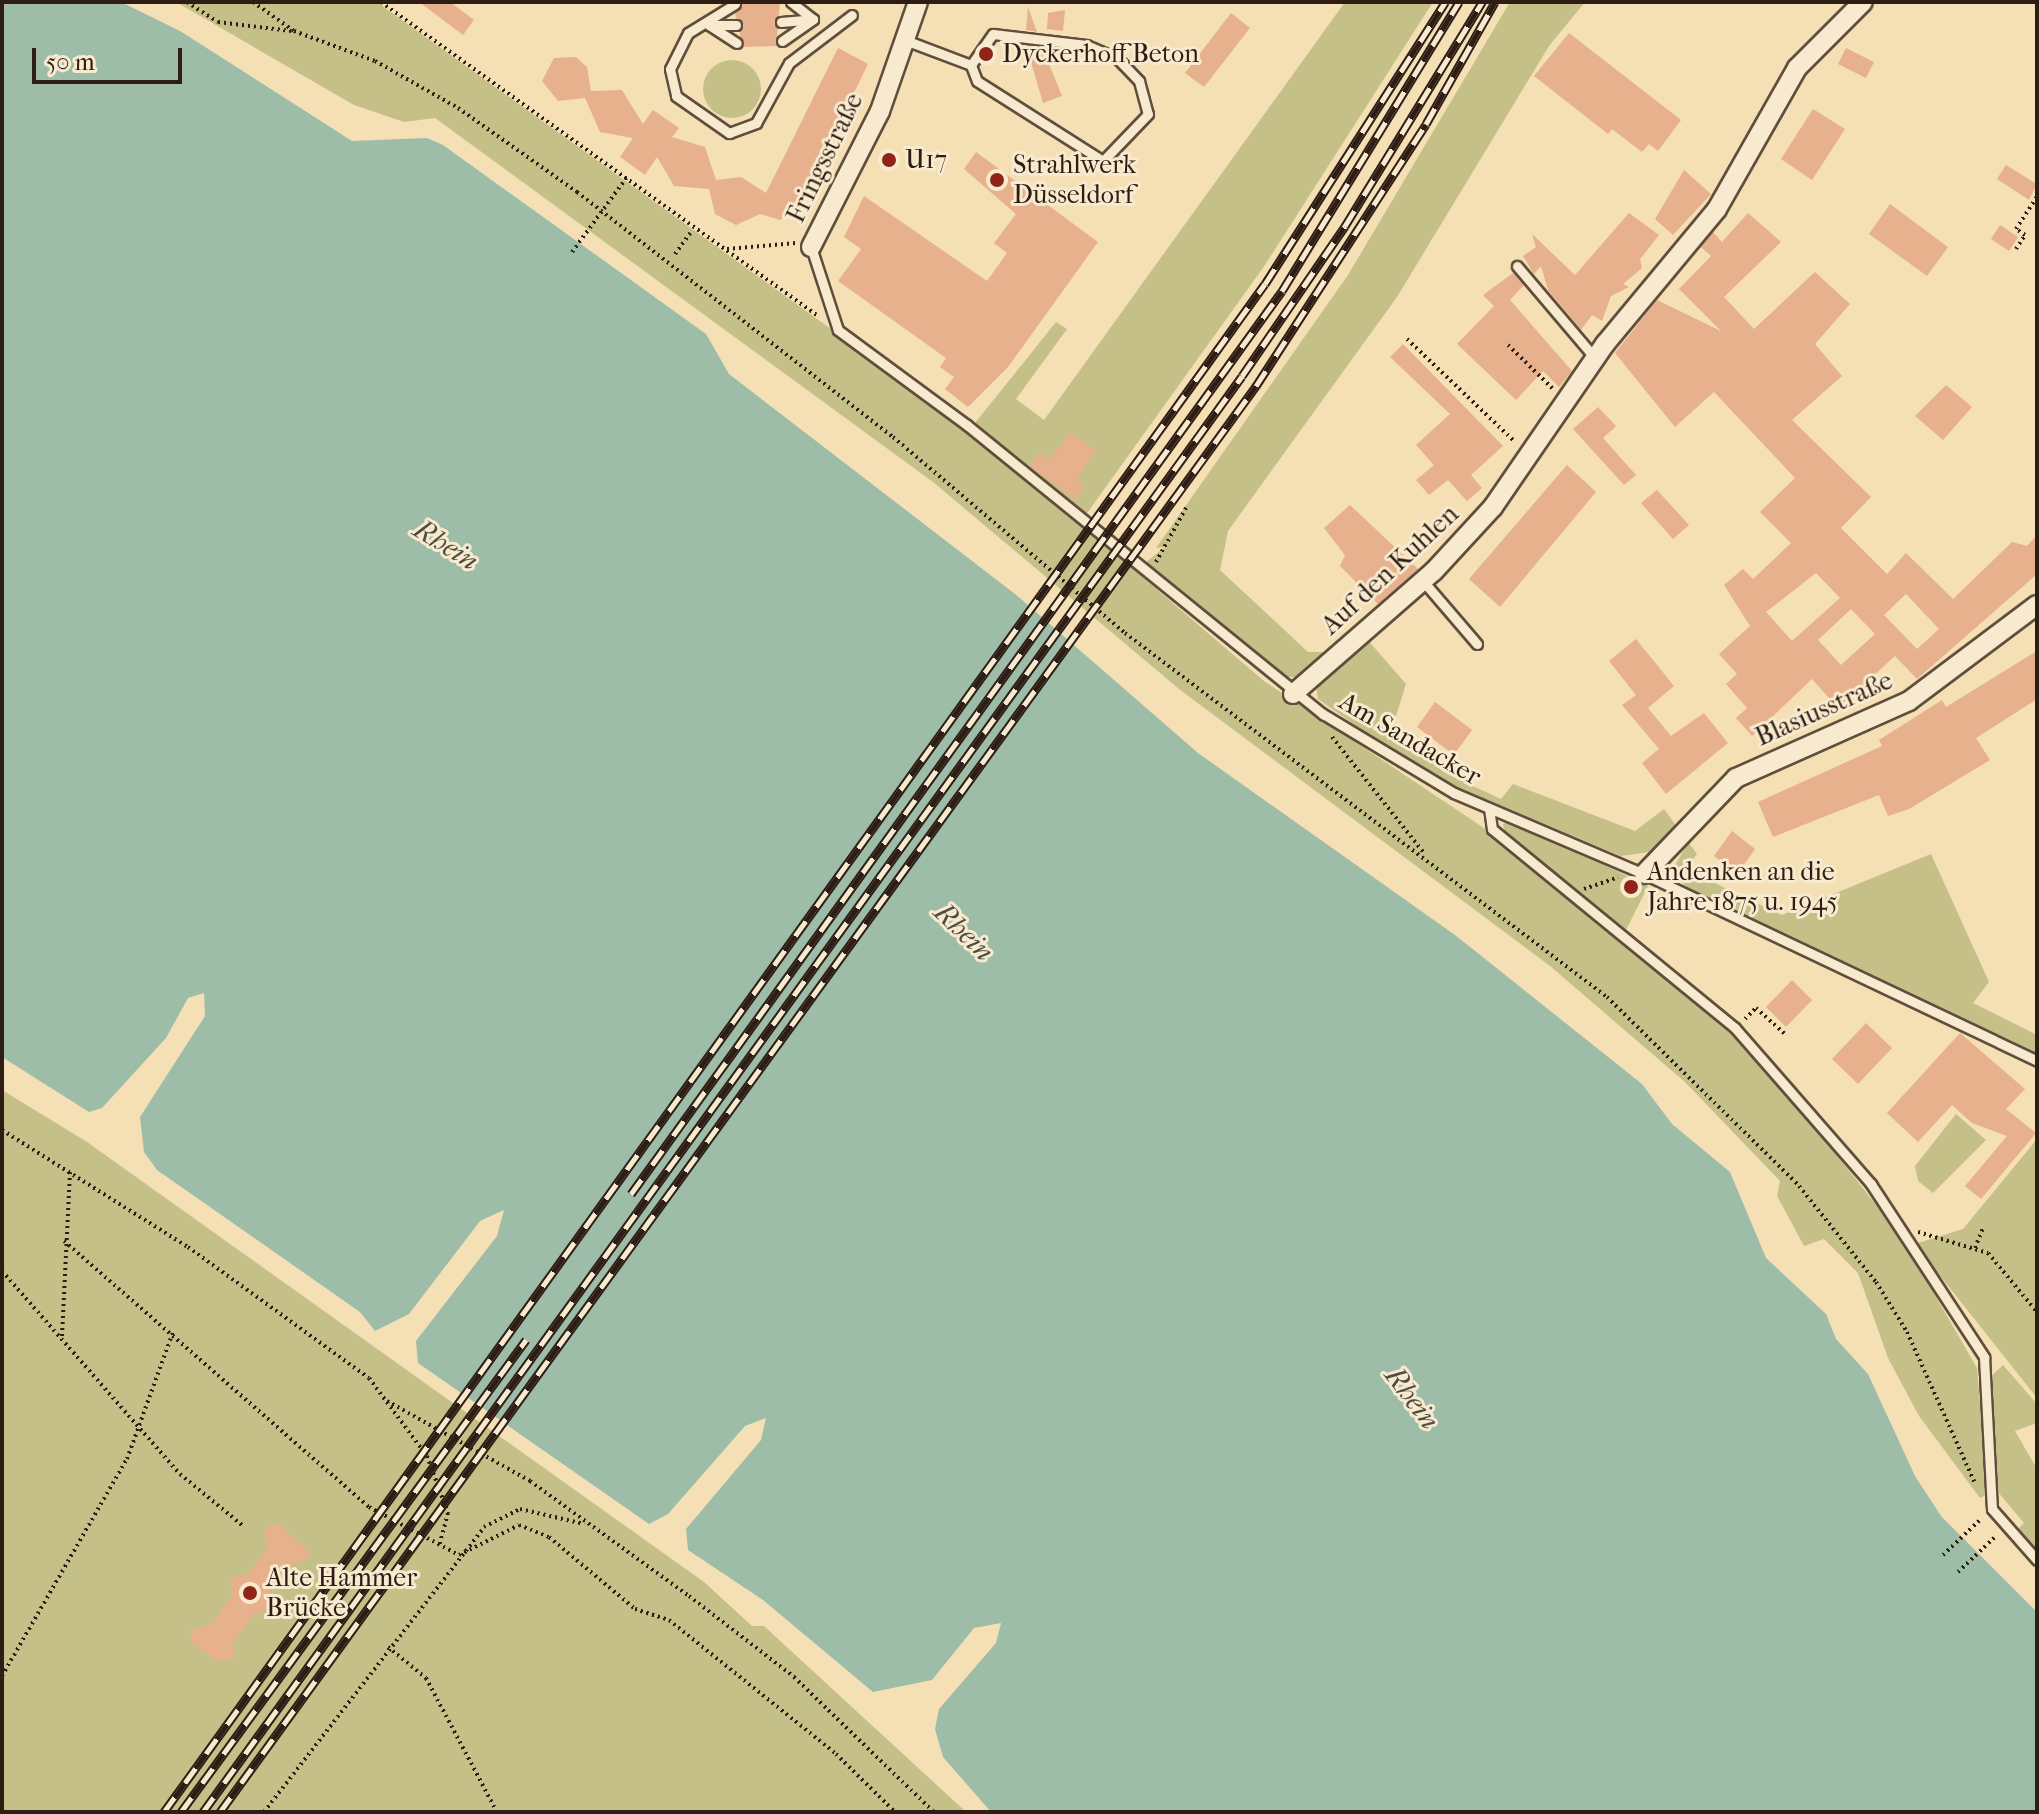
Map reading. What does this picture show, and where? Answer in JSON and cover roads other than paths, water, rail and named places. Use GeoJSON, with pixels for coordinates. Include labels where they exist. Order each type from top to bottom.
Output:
{"type":"FeatureCollection","features":[{"type":"Feature","properties":{"kind":"street","name":"Fringsstraße"},"geometry":{"type":"LineString","coordinates":[[811,247],[880,111],[901,40],[918,2]]}},
{"type":"Feature","properties":{"kind":"street","name":"Auf den Kuhlen"},"geometry":{"type":"LineString","coordinates":[[1293,694],[1423,581],[1493,507],[1595,358],[1717,209],[1797,68],[1863,2]]}},
{"type":"Feature","properties":{"kind":"street","name":"Blasiusstraße"},"geometry":{"type":"LineString","coordinates":[[1637,872],[1736,778],[1909,701],[2037,605]]}},
{"type":"Feature","properties":{"kind":"lane"},"geometry":{"type":"LineString","coordinates":[[791,2],[813,19]]}},
{"type":"Feature","properties":{"kind":"lane"},"geometry":{"type":"LineString","coordinates":[[735,4],[709,25],[688,33],[670,69],[676,96],[729,133],[756,123],[789,63],[852,15]]}},
{"type":"Feature","properties":{"kind":"lane"},"geometry":{"type":"LineString","coordinates":[[781,22],[813,19]]}},
{"type":"Feature","properties":{"kind":"lane"},"geometry":{"type":"LineString","coordinates":[[782,41],[813,19]]}},
{"type":"Feature","properties":{"kind":"lane"},"geometry":{"type":"LineString","coordinates":[[709,25],[736,25]]}},
{"type":"Feature","properties":{"kind":"lane"},"geometry":{"type":"LineString","coordinates":[[709,25],[737,43]]}},
{"type":"Feature","properties":{"kind":"lane"},"geometry":{"type":"LineString","coordinates":[[901,40],[971,65],[977,81],[1103,161],[1148,114],[1139,81],[1117,58],[1086,45],[993,34],[971,65]]}},
{"type":"Feature","properties":{"kind":"lane","name":"Am Sandacker"},"geometry":{"type":"LineString","coordinates":[[811,247],[838,330],[967,425],[1293,694],[1323,714],[1426,779],[1637,872],[2037,1061]]}},
{"type":"Feature","properties":{"kind":"lane"},"geometry":{"type":"LineString","coordinates":[[1517,266],[1595,358]]}},
{"type":"Feature","properties":{"kind":"lane"},"geometry":{"type":"LineString","coordinates":[[1423,581],[1477,644]]}},
{"type":"Feature","properties":{"kind":"lane"},"geometry":{"type":"LineString","coordinates":[[1489,808],[1492,829],[1735,1028],[1837,1139],[1904,1231],[1984,1357],[1991,1507],[2037,1560]]}},
{"type":"Feature","properties":{"kind":"water","name":"Rhein"},"geometry":{"type":"Polygon","coordinates":[[[2,2],[121,2],[180,31],[352,141],[427,138],[443,145],[706,334],[729,374],[1015,594],[1198,753],[1455,935],[1642,1084],[1672,1124],[1730,1172],[1766,1258],[1826,1314],[1836,1339],[1868,1374],[1915,1476],[1941,1516],[2037,1612],[2037,1812],[991,1812],[943,1757],[935,1729],[939,1709],[996,1643],[1001,1623],[974,1628],[932,1680],[873,1692],[763,1600],[688,1550],[686,1529],[761,1440],[766,1418],[745,1426],[668,1514],[649,1524],[418,1363],[416,1341],[497,1236],[504,1210],[480,1221],[409,1314],[375,1331],[360,1312],[157,1170],[144,1152],[140,1117],[205,1016],[204,993],[188,998],[166,1038],[102,1108],[89,1112],[2,1057],[2,2]]]}},
{"type":"Feature","properties":{"kind":"railway"},"geometry":{"type":"LineString","coordinates":[[164,1812],[1265,284],[1445,2]]}},
{"type":"Feature","properties":{"kind":"railway"},"geometry":{"type":"LineString","coordinates":[[631,1194],[1282,291],[1459,2]]}},
{"type":"Feature","properties":{"kind":"railway"},"geometry":{"type":"LineString","coordinates":[[203,1812],[1242,376],[1345,226],[1482,2]]}},
{"type":"Feature","properties":{"kind":"railway"},"geometry":{"type":"LineString","coordinates":[[220,1812],[1256,386],[1426,124],[1495,2]]}},
{"type":"Feature","properties":{"kind":"railway"},"geometry":{"type":"LineString","coordinates":[[181,1812],[526,1340]]}},
{"type":"Feature","properties":{"kind":"place","name":"Dyckerhoff Beton"},"geometry":{"type":"Point","coordinates":[986,54]}},
{"type":"Feature","properties":{"kind":"place","name":"U17"},"geometry":{"type":"Point","coordinates":[889,160]}},
{"type":"Feature","properties":{"kind":"place","name":"Strahlwerk Düsseldorf"},"geometry":{"type":"Point","coordinates":[997,180]}},
{"type":"Feature","properties":{"kind":"place","name":"Andenken an die Jahre 1875 u. 1945"},"geometry":{"type":"Point","coordinates":[1631,887]}},
{"type":"Feature","properties":{"kind":"place","name":"Alte Hammer Brücke"},"geometry":{"type":"Point","coordinates":[250,1593]}}]}
